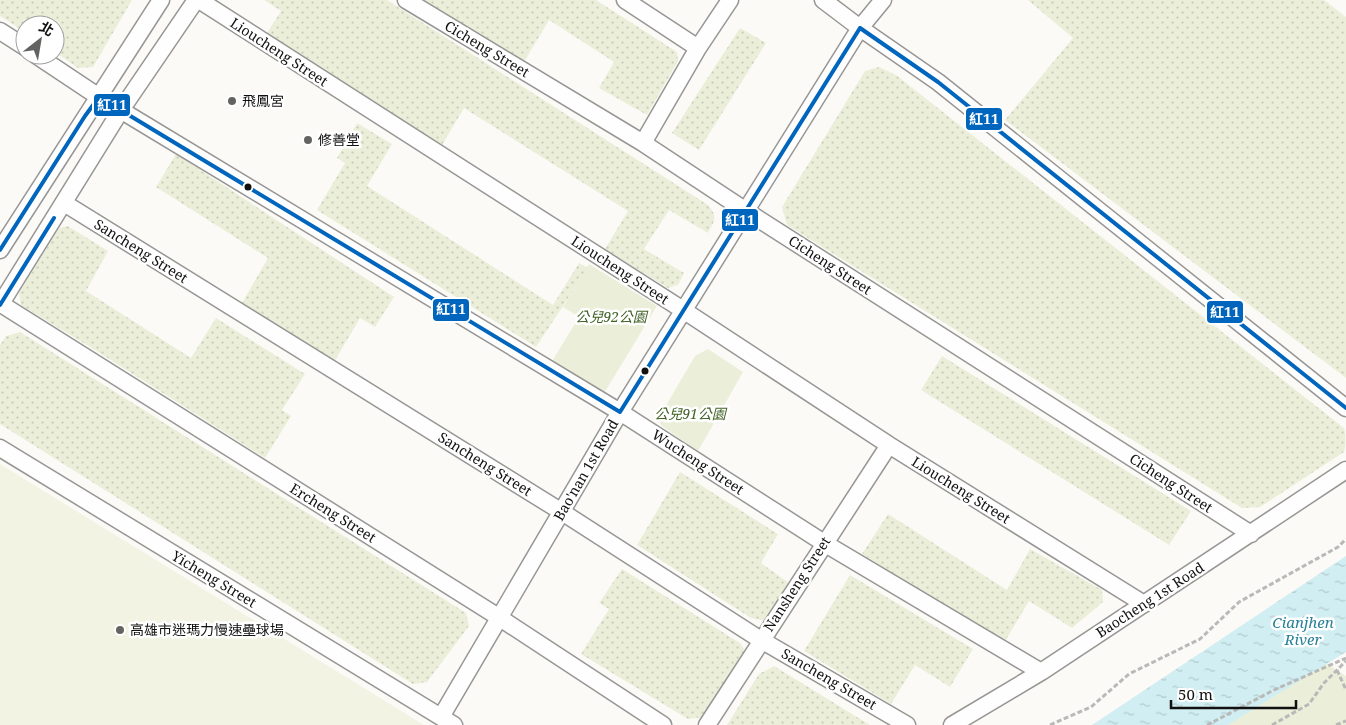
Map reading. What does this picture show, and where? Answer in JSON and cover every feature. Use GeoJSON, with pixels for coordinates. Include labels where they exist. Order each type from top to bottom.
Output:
{"type":"FeatureCollection","features":[{"type":"Feature","properties":{"kind":"street"},"geometry":{"type":"LineString","coordinates":[[0,304],[121,110],[197,0]]}},
{"type":"Feature","properties":{"kind":"street","name":"Lioucheng Street"},"geometry":{"type":"LineString","coordinates":[[197,0],[683,310],[889,445],[1144,604]]}},
{"type":"Feature","properties":{"kind":"street","name":"Cicheng Street"},"geometry":{"type":"LineString","coordinates":[[406,0],[643,142],[746,211],[1251,534]]}},
{"type":"Feature","properties":{"kind":"street"},"geometry":{"type":"LineString","coordinates":[[625,0],[698,48]]}},
{"type":"Feature","properties":{"kind":"street"},"geometry":{"type":"LineString","coordinates":[[643,142],[698,48],[730,0]]}},
{"type":"Feature","properties":{"kind":"street"},"geometry":{"type":"LineString","coordinates":[[823,0],[938,82],[1346,408]]}},
{"type":"Feature","properties":{"kind":"street","name":"Bao'nan 1st Road"},"geometry":{"type":"LineString","coordinates":[[447,721],[500,618],[620,412],[860,28],[883,0]]}},
{"type":"Feature","properties":{"kind":"street"},"geometry":{"type":"LineString","coordinates":[[0,250],[159,1]]}},
{"type":"Feature","properties":{"kind":"street"},"geometry":{"type":"LineString","coordinates":[[0,30],[15,40]]}},
{"type":"Feature","properties":{"kind":"street","name":"Wucheng Street"},"geometry":{"type":"LineString","coordinates":[[51,65],[99,97],[620,412],[824,543],[1041,672]]}},
{"type":"Feature","properties":{"kind":"street","name":"Sancheng Street"},"geometry":{"type":"LineString","coordinates":[[64,203],[562,512],[762,640],[907,725]]}},
{"type":"Feature","properties":{"kind":"street","name":"Ercheng Street"},"geometry":{"type":"LineString","coordinates":[[0,304],[500,618],[663,725]]}},
{"type":"Feature","properties":{"kind":"street","name":"Nansheng Street"},"geometry":{"type":"LineString","coordinates":[[707,725],[889,445]]}},
{"type":"Feature","properties":{"kind":"street","name":"Yicheng Street"},"geometry":{"type":"LineString","coordinates":[[0,448],[447,721]]}},
{"type":"Feature","properties":{"kind":"street","name":"Baocheng 1st Road"},"geometry":{"type":"LineString","coordinates":[[952,725],[1041,672],[1346,470]]}},
{"type":"Feature","properties":{"kind":"path"},"geometry":{"type":"LineString","coordinates":[[1050,725],[1091,707],[1129,674],[1200,638],[1239,602],[1338,547],[1346,539]]}},
{"type":"Feature","properties":{"kind":"path"},"geometry":{"type":"LineString","coordinates":[[1272,725],[1309,704],[1324,683],[1346,659]]}},
{"type":"Feature","properties":{"kind":"path"},"geometry":{"type":"LineString","coordinates":[[1207,725],[1274,690],[1346,659]]}},
{"type":"Feature","properties":{"kind":"path"},"geometry":{"type":"LineString","coordinates":[[1336,670],[1346,690]]}},
{"type":"Feature","properties":{"kind":"path"},"geometry":{"type":"LineString","coordinates":[[1336,725],[1346,721]]}},
{"type":"Feature","properties":{"kind":"green space"},"geometry":{"type":"Polygon","coordinates":[[[0,0],[132,0],[93,67],[78,68],[65,59],[65,15],[15,15],[15,26],[0,16],[0,0]]]}},
{"type":"Feature","properties":{"kind":"green space"},"geometry":{"type":"Polygon","coordinates":[[[264,0],[387,0],[708,205],[714,219],[708,233],[669,210],[644,249],[684,273],[678,285],[668,288],[605,249],[628,211],[464,108],[442,145],[267,33],[281,11],[264,0]]]}},
{"type":"Feature","properties":{"kind":"green space"},"geometry":{"type":"Polygon","coordinates":[[[421,0],[596,0],[677,52],[678,61],[647,115],[599,88],[614,62],[549,20],[524,62],[421,0]]]}},
{"type":"Feature","properties":{"kind":"green space"},"geometry":{"type":"Polygon","coordinates":[[[1028,0],[1324,0],[1346,17],[1346,378],[1005,120],[1073,38],[1028,0]]]}},
{"type":"Feature","properties":{"kind":"green space"},"geometry":{"type":"Polygon","coordinates":[[[740,28],[766,43],[699,150],[672,133],[740,28]]]}},
{"type":"Feature","properties":{"kind":"green space"},"geometry":{"type":"Polygon","coordinates":[[[879,67],[896,75],[1344,428],[1344,452],[1260,507],[1242,508],[787,225],[782,207],[865,71],[879,67]]]}},
{"type":"Feature","properties":{"kind":"green space"},"geometry":{"type":"Polygon","coordinates":[[[357,123],[392,144],[367,186],[553,305],[579,263],[588,268],[536,347],[317,210],[345,163],[337,158],[357,123]]]}},
{"type":"Feature","properties":{"kind":"green space"},"geometry":{"type":"Polygon","coordinates":[[[176,154],[394,297],[375,327],[360,318],[334,362],[242,303],[268,258],[156,187],[176,154]]]}},
{"type":"Feature","properties":{"kind":"green space"},"geometry":{"type":"Polygon","coordinates":[[[68,226],[108,251],[86,291],[191,358],[216,318],[305,374],[282,410],[291,416],[265,458],[21,305],[19,293],[59,228],[68,226]]]}},
{"type":"Feature","properties":{"kind":"green space","name":"公兒92公園"},"geometry":{"type":"Polygon","coordinates":[[[589,264],[657,306],[603,395],[551,363],[579,317],[563,307],[589,264]]]}},
{"type":"Feature","properties":{"kind":"green space"},"geometry":{"type":"Polygon","coordinates":[[[20,332],[466,613],[469,626],[427,682],[413,684],[0,424],[0,345],[6,336],[20,332]]]}},
{"type":"Feature","properties":{"kind":"green space","name":"公兒91公園"},"geometry":{"type":"Polygon","coordinates":[[[708,349],[743,372],[698,451],[662,426],[658,419],[695,356],[708,349]]]}},
{"type":"Feature","properties":{"kind":"green space"},"geometry":{"type":"Polygon","coordinates":[[[942,356],[1191,511],[1169,545],[921,390],[942,356]]]}},
{"type":"Feature","properties":{"kind":"green space","name":"高雄市迷瑪力慢速壘球場"},"geometry":{"type":"Polygon","coordinates":[[[0,464],[372,693],[424,725],[0,725],[0,464]]]}},
{"type":"Feature","properties":{"kind":"green space"},"geometry":{"type":"Polygon","coordinates":[[[680,472],[778,534],[761,563],[789,583],[765,621],[751,618],[637,545],[680,472]]]}},
{"type":"Feature","properties":{"kind":"green space"},"geometry":{"type":"Polygon","coordinates":[[[888,514],[1007,590],[1030,549],[1102,590],[1103,602],[1072,628],[1029,601],[1004,643],[862,554],[888,514]]]}},
{"type":"Feature","properties":{"kind":"green space"},"geometry":{"type":"Polygon","coordinates":[[[622,569],[740,643],[746,652],[703,717],[688,719],[581,654],[609,609],[599,603],[622,569]]]}},
{"type":"Feature","properties":{"kind":"green space"},"geometry":{"type":"Polygon","coordinates":[[[850,575],[973,649],[950,687],[915,665],[891,704],[804,651],[850,575]]]}},
{"type":"Feature","properties":{"kind":"green space"},"geometry":{"type":"Polygon","coordinates":[[[1310,653],[1346,676],[1346,725],[1200,725],[1310,653]]]}},
{"type":"Feature","properties":{"kind":"green space"},"geometry":{"type":"Polygon","coordinates":[[[774,666],[870,725],[727,725],[759,674],[774,666]]]}},
{"type":"Feature","properties":{"kind":"water","name":"Cianjhen River"},"geometry":{"type":"Polygon","coordinates":[[[1346,556],[1346,652],[1228,725],[1092,725],[1346,556]]]}},
{"type":"Feature","properties":{"kind":"transit line","name":"紅11"},"geometry":{"type":"LineString","coordinates":[[860,28],[938,82],[1346,408]]}},
{"type":"Feature","properties":{"kind":"transit line","name":"紅11"},"geometry":{"type":"LineString","coordinates":[[620,412],[860,28]]}},
{"type":"Feature","properties":{"kind":"transit line","name":"紅11"},"geometry":{"type":"LineString","coordinates":[[0,250],[99,97],[620,412]]}},
{"type":"Feature","properties":{"kind":"transit line","name":"紅11"},"geometry":{"type":"LineString","coordinates":[[0,305],[54,218]]}},
{"type":"Feature","properties":{"kind":"place","name":"飛鳳宮"},"geometry":{"type":"Point","coordinates":[232,101]}},
{"type":"Feature","properties":{"kind":"place","name":"修善堂"},"geometry":{"type":"Point","coordinates":[308,140]}},
{"type":"Feature","properties":{"kind":"place","name":"高雄市迷瑪力慢速壘球場"},"geometry":{"type":"Point","coordinates":[120,630]}}]}
